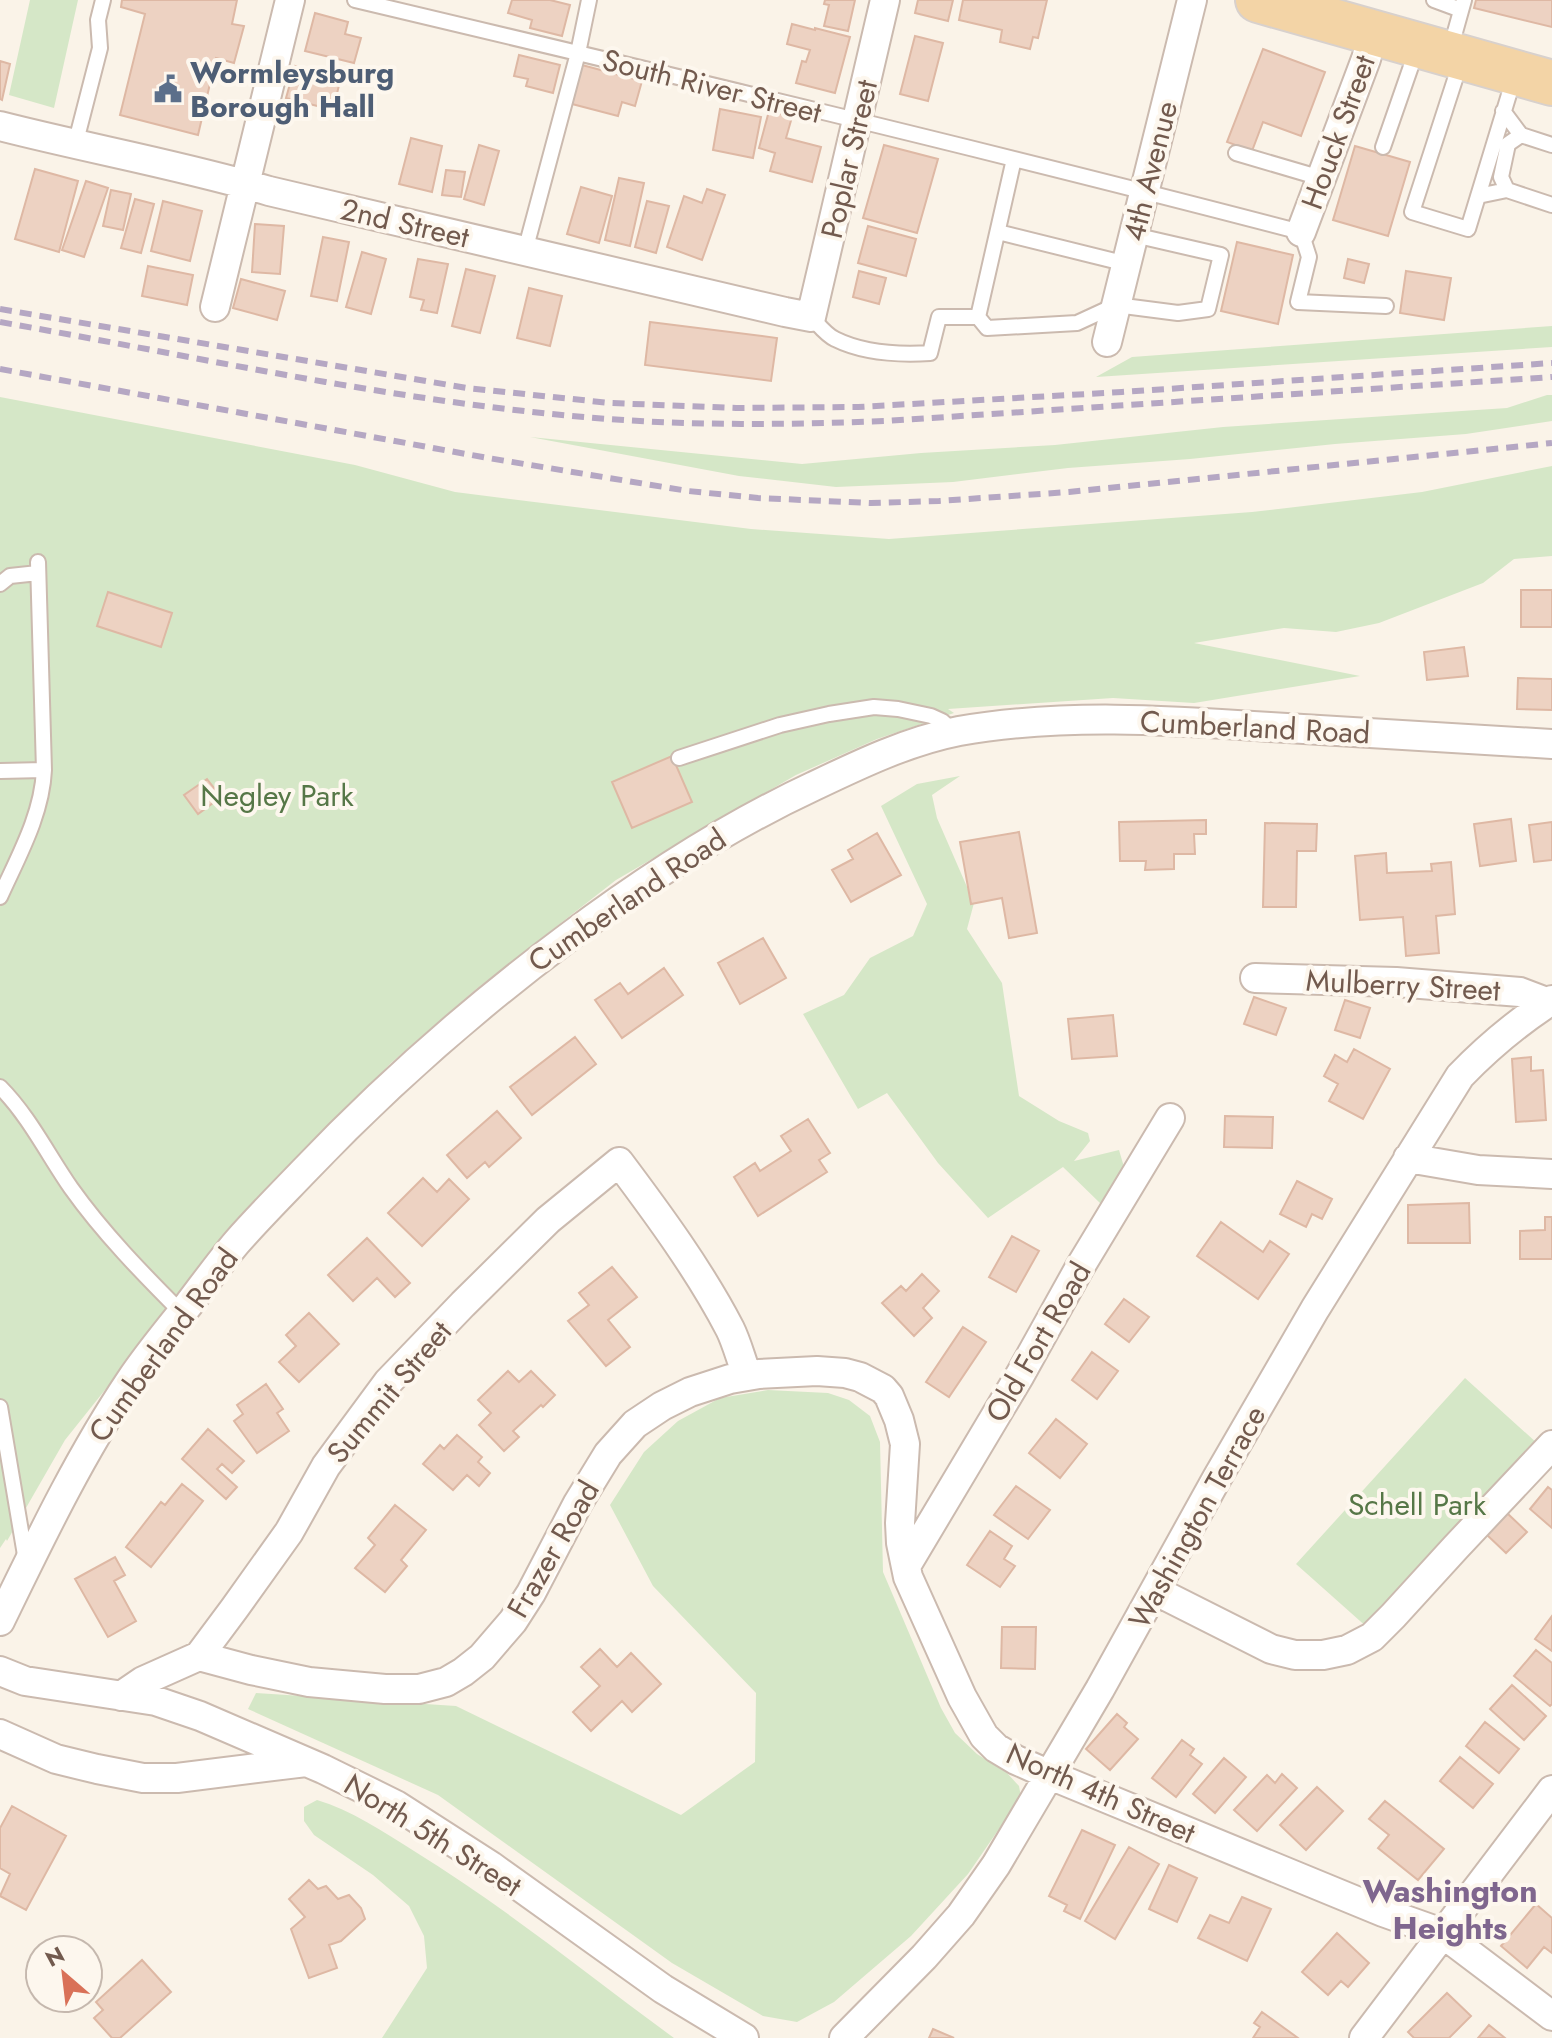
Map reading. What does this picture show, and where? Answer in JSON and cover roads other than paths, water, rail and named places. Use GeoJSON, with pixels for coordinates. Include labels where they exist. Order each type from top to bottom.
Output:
{"type":"FeatureCollection","features":[{"type":"Feature","properties":{"kind":"main road"},"geometry":{"type":"LineString","coordinates":[[1258,0],[1325,9],[1374,32],[1443,52],[1524,89]]}},
{"type":"Feature","properties":{"kind":"street"},"geometry":{"type":"LineString","coordinates":[[215,307],[290,0]]}},
{"type":"Feature","properties":{"kind":"street","name":"Poplar Street"},"geometry":{"type":"LineString","coordinates":[[811,317],[885,0]]}},
{"type":"Feature","properties":{"kind":"street","name":"4th Avenue"},"geometry":{"type":"LineString","coordinates":[[1107,342],[1192,0]]}},
{"type":"Feature","properties":{"kind":"street","name":"Houck Street"},"geometry":{"type":"LineString","coordinates":[[1301,232],[1374,32]]}},
{"type":"Feature","properties":{"kind":"street","name":"2nd Street"},"geometry":{"type":"LineString","coordinates":[[0,126],[811,317]]}},
{"type":"Feature","properties":{"kind":"street","name":"Cumberland Road"},"geometry":{"type":"LineString","coordinates":[[0,1621],[78,1467],[131,1379],[236,1244],[361,1112],[523,971],[640,886],[772,805],[907,745],[954,732],[1067,719],[1163,720],[1552,744]]}},
{"type":"Feature","properties":{"kind":"street","name":"Mulberry Street"},"geometry":{"type":"LineString","coordinates":[[1255,978],[1381,981],[1474,988],[1520,992],[1550,1002]]}},
{"type":"Feature","properties":{"kind":"street","name":"Washington Terrace"},"geometry":{"type":"LineString","coordinates":[[844,2038],[961,1915],[996,1865],[1156,1591],[1292,1348],[1460,1076],[1513,1026],[1550,1002]]}},
{"type":"Feature","properties":{"kind":"street","name":"Old Fort Road"},"geometry":{"type":"LineString","coordinates":[[906,1566],[1170,1118]]}},
{"type":"Feature","properties":{"kind":"street"},"geometry":{"type":"LineString","coordinates":[[1408,1158],[1478,1170],[1552,1174]]}},
{"type":"Feature","properties":{"kind":"street","name":"Summit Street"},"geometry":{"type":"LineString","coordinates":[[199,1656],[289,1532],[326,1466],[388,1382],[548,1220],[619,1162],[706,1290],[730,1330],[747,1375]]}},
{"type":"Feature","properties":{"kind":"street","name":"North 4th Street"},"geometry":{"type":"LineString","coordinates":[[747,1375],[817,1371],[845,1373],[883,1389],[889,1396],[905,1444],[900,1523],[908,1577],[962,1697],[984,1736],[996,1748],[1050,1775],[1383,1912],[1442,1933],[1552,2016]]}},
{"type":"Feature","properties":{"kind":"street","name":"Frazer Road"},"geometry":{"type":"LineString","coordinates":[[199,1656],[309,1682],[419,1689],[446,1682],[482,1657],[513,1621],[578,1503],[608,1454],[624,1435],[662,1406],[690,1392],[747,1375]]}},
{"type":"Feature","properties":{"kind":"street"},"geometry":{"type":"LineString","coordinates":[[1156,1591],[1271,1649],[1295,1655],[1323,1655],[1347,1650],[1372,1637],[1552,1445]]}},
{"type":"Feature","properties":{"kind":"street"},"geometry":{"type":"LineString","coordinates":[[121,1696],[143,1681],[199,1656]]}},
{"type":"Feature","properties":{"kind":"street","name":"North 5th Street"},"geometry":{"type":"LineString","coordinates":[[0,1671],[25,1681],[156,1701],[200,1716],[307,1762],[396,1805],[491,1866],[663,1989],[744,2038]]}},
{"type":"Feature","properties":{"kind":"street"},"geometry":{"type":"LineString","coordinates":[[0,1734],[56,1759],[143,1778],[177,1778],[307,1762]]}},
{"type":"Feature","properties":{"kind":"street"},"geometry":{"type":"LineString","coordinates":[[1364,2038],[1552,1790]]}},
{"type":"Feature","properties":{"kind":"lane"},"geometry":{"type":"LineString","coordinates":[[75,145],[100,48],[98,20],[103,0]]}},
{"type":"Feature","properties":{"kind":"lane","name":"South River Street"},"geometry":{"type":"LineString","coordinates":[[355,0],[1145,191],[1301,232]]}},
{"type":"Feature","properties":{"kind":"lane"},"geometry":{"type":"LineString","coordinates":[[525,251],[578,53],[589,0]]}},
{"type":"Feature","properties":{"kind":"lane"},"geometry":{"type":"LineString","coordinates":[[1383,147],[1443,52],[1463,5],[1434,0]]}},
{"type":"Feature","properties":{"kind":"lane"},"geometry":{"type":"LineString","coordinates":[[1443,52],[1412,212],[1468,229],[1478,196],[1524,89]]}},
{"type":"Feature","properties":{"kind":"lane"},"geometry":{"type":"LineString","coordinates":[[1521,135],[1524,89]]}},
{"type":"Feature","properties":{"kind":"lane"},"geometry":{"type":"LineString","coordinates":[[1521,135],[1552,145]]}},
{"type":"Feature","properties":{"kind":"lane"},"geometry":{"type":"LineString","coordinates":[[1507,190],[1501,177],[1508,144],[1521,135]]}},
{"type":"Feature","properties":{"kind":"lane"},"geometry":{"type":"LineString","coordinates":[[1236,153],[1321,178]]}},
{"type":"Feature","properties":{"kind":"lane"},"geometry":{"type":"LineString","coordinates":[[978,317],[1014,159]]}},
{"type":"Feature","properties":{"kind":"lane"},"geometry":{"type":"LineString","coordinates":[[1478,196],[1507,190],[1552,205]]}},
{"type":"Feature","properties":{"kind":"lane"},"geometry":{"type":"LineString","coordinates":[[998,232],[1127,264]]}},
{"type":"Feature","properties":{"kind":"lane"},"geometry":{"type":"LineString","coordinates":[[1301,232],[1309,257],[1298,302],[1386,306]]}},
{"type":"Feature","properties":{"kind":"lane"},"geometry":{"type":"LineString","coordinates":[[978,317],[987,328],[1077,323],[1116,305],[1178,313],[1208,309],[1221,255],[1134,235]]}},
{"type":"Feature","properties":{"kind":"lane"},"geometry":{"type":"LineString","coordinates":[[811,317],[832,338],[871,350],[907,354],[930,353],[939,317],[978,317]]}},
{"type":"Feature","properties":{"kind":"lane"},"geometry":{"type":"LineString","coordinates":[[0,584],[10,576],[38,567],[44,770],[43,789],[32,825],[0,897]]}},
{"type":"Feature","properties":{"kind":"lane"},"geometry":{"type":"LineString","coordinates":[[679,758],[780,725],[874,707],[931,716],[954,732]]}},
{"type":"Feature","properties":{"kind":"lane"},"geometry":{"type":"LineString","coordinates":[[0,771],[44,770]]}},
{"type":"Feature","properties":{"kind":"lane"},"geometry":{"type":"LineString","coordinates":[[0,1087],[15,1103],[93,1217],[182,1313]]}},
{"type":"Feature","properties":{"kind":"lane"},"geometry":{"type":"LineString","coordinates":[[0,1407],[27,1566]]}},
{"type":"Feature","properties":{"kind":"railway"},"geometry":{"type":"LineString","coordinates":[[0,309],[467,388],[610,403],[736,408],[858,407],[1552,363]]}},
{"type":"Feature","properties":{"kind":"railway"},"geometry":{"type":"LineString","coordinates":[[0,322],[437,400],[584,417],[660,422],[773,424],[886,421],[1552,377]]}},
{"type":"Feature","properties":{"kind":"railway"},"geometry":{"type":"LineString","coordinates":[[0,369],[488,458],[688,491],[758,498],[871,503],[1069,492],[1552,443]]}},
{"type":"Feature","properties":{"kind":"place","name":"Wormleysburg Borough Hall"},"geometry":{"type":"Point","coordinates":[168,89]}},
{"type":"Feature","properties":{"kind":"district","name":"Washington Heights"},"geometry":{"type":"Point","coordinates":[1450,1910]}},
{"type":"Feature","properties":{"kind":"park label","name":"Negley Park"},"geometry":{"type":"Point","coordinates":[277,795]}},
{"type":"Feature","properties":{"kind":"park label","name":"Schell Park"},"geometry":{"type":"Point","coordinates":[1417,1504]}}]}
